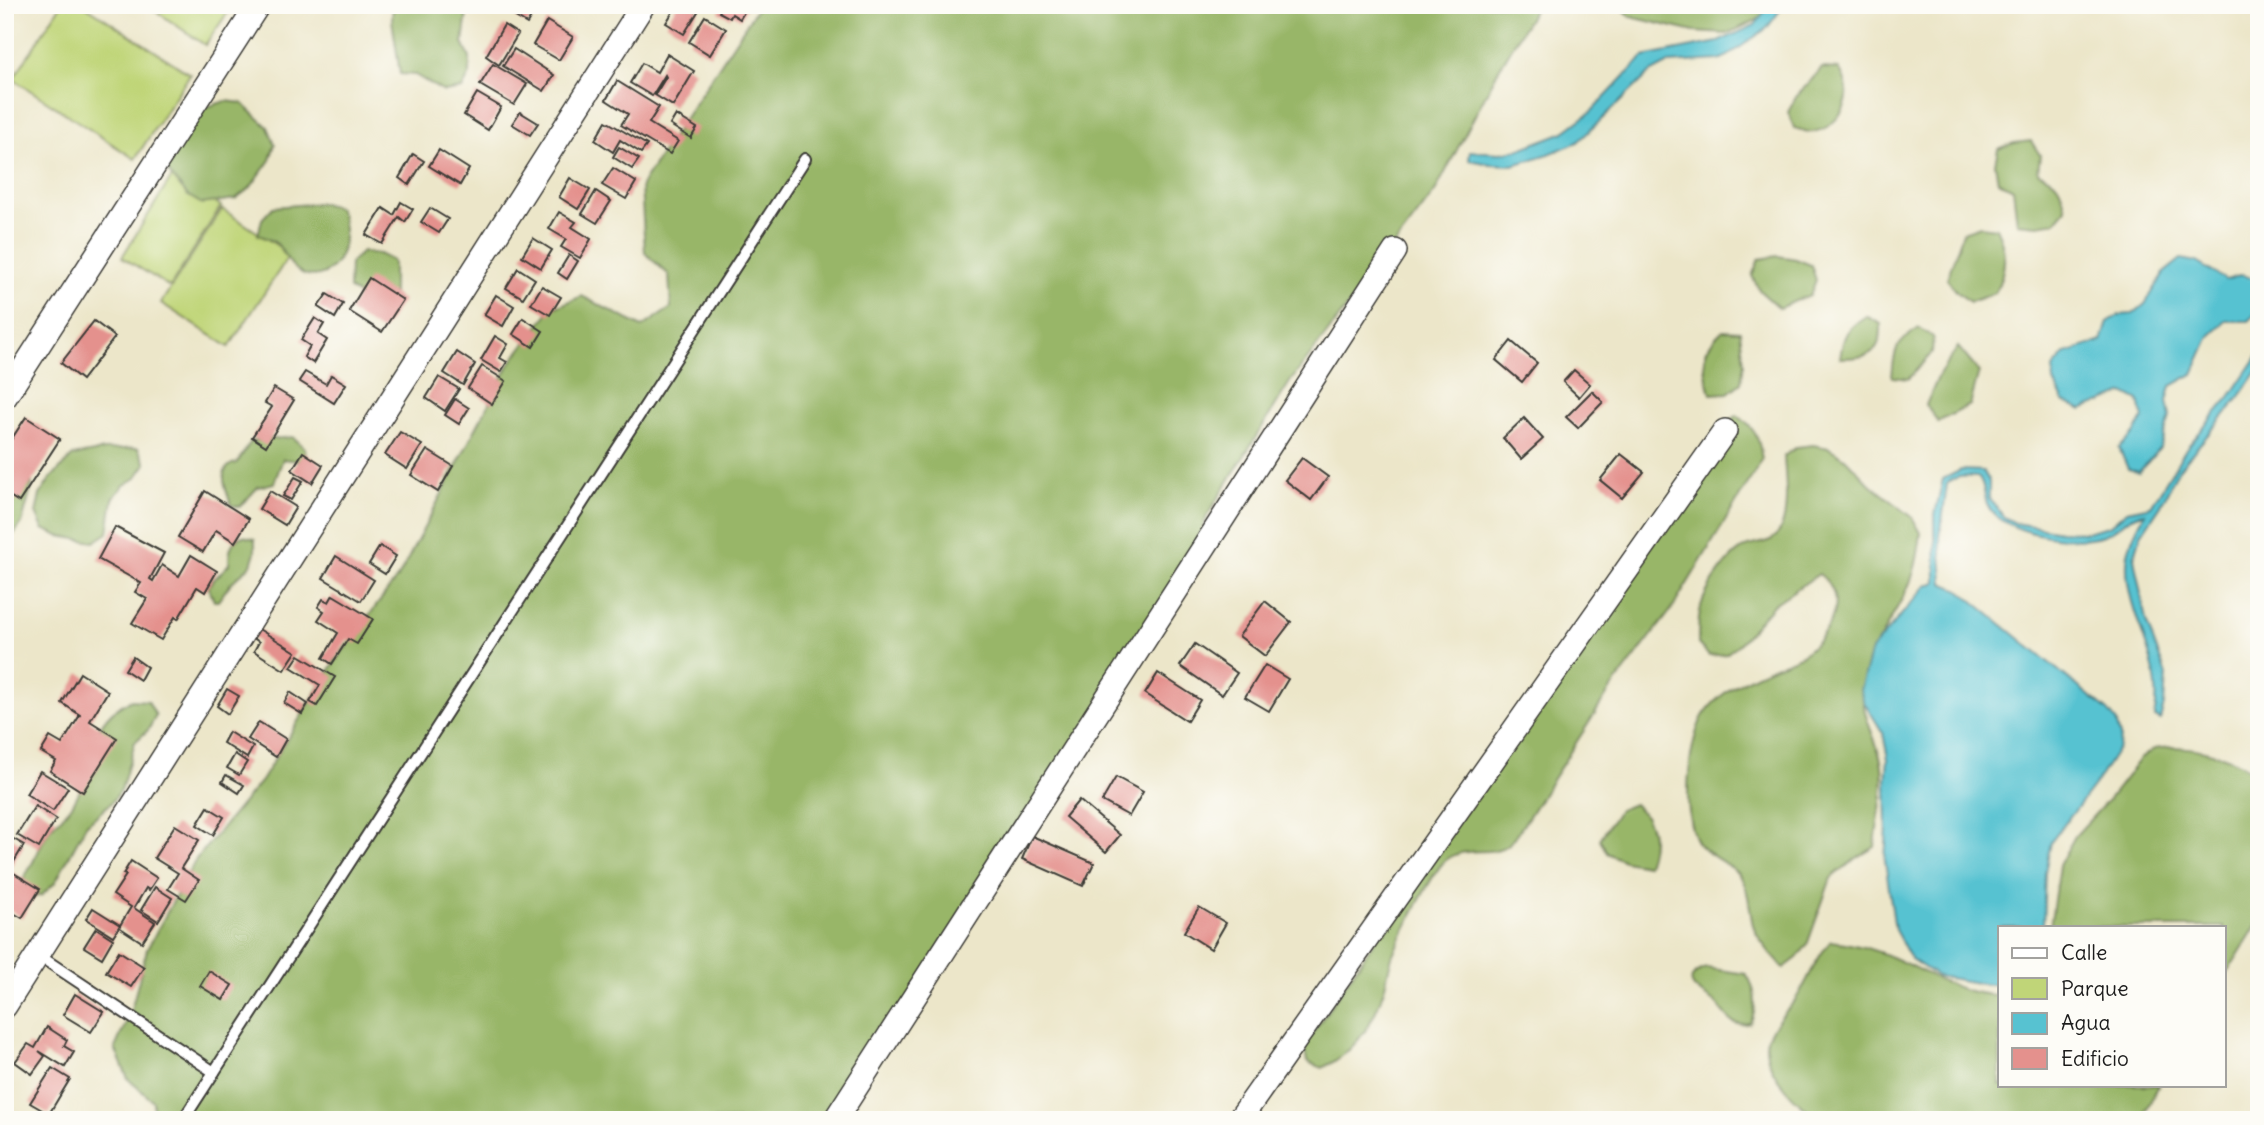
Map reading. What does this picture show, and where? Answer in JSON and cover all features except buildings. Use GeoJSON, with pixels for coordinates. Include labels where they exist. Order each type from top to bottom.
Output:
{"type":"FeatureCollection","features":[{"type":"Feature","properties":{"kind":"street"},"geometry":{"type":"LineString","coordinates":[[5,397],[258,5]]}},
{"type":"Feature","properties":{"kind":"street"},"geometry":{"type":"LineString","coordinates":[[5,1006],[642,5]]}},
{"type":"Feature","properties":{"kind":"street"},"geometry":{"type":"LineString","coordinates":[[835,1120],[1395,251]]}},
{"type":"Feature","properties":{"kind":"street"},"geometry":{"type":"LineString","coordinates":[[1239,1120],[1725,431]]}},
{"type":"Feature","properties":{"kind":"lane"},"geometry":{"type":"LineString","coordinates":[[183,1120],[805,159]]}},
{"type":"Feature","properties":{"kind":"lane"},"geometry":{"type":"LineString","coordinates":[[38,955],[214,1072]]}},
{"type":"Feature","properties":{"kind":"green space"},"geometry":{"type":"Polygon","coordinates":[[[61,5],[84,5],[190,74],[135,159],[13,79],[61,5]]]}},
{"type":"Feature","properties":{"kind":"green space"},"geometry":{"type":"Polygon","coordinates":[[[147,5],[233,5],[205,45],[147,5]]]}},
{"type":"Feature","properties":{"kind":"green space"},"geometry":{"type":"Polygon","coordinates":[[[393,5],[468,5],[463,43],[470,58],[470,74],[462,89],[444,92],[415,75],[400,74],[392,20],[393,5]]]}},
{"type":"Feature","properties":{"kind":"green space"},"geometry":{"type":"Polygon","coordinates":[[[759,5],[1537,5],[1499,69],[1435,192],[1290,382],[1207,516],[1186,577],[834,1120],[153,1120],[153,1101],[128,1079],[115,1048],[130,1014],[147,949],[196,859],[261,781],[336,660],[400,574],[509,365],[551,309],[582,296],[642,327],[671,308],[669,275],[645,253],[641,185],[759,5]]]}},
{"type":"Feature","properties":{"kind":"green space"},"geometry":{"type":"Polygon","coordinates":[[[1619,5],[1769,5],[1761,18],[1727,34],[1694,32],[1631,17],[1619,5]]]}},
{"type":"Feature","properties":{"kind":"green space"},"geometry":{"type":"Polygon","coordinates":[[[1822,68],[1839,69],[1846,83],[1847,93],[1843,109],[1833,122],[1818,131],[1808,132],[1794,128],[1788,112],[1796,97],[1822,68]]]}},
{"type":"Feature","properties":{"kind":"green space"},"geometry":{"type":"Polygon","coordinates":[[[226,101],[242,103],[268,127],[275,144],[270,160],[250,188],[235,199],[202,204],[187,195],[165,168],[196,110],[226,101]]]}},
{"type":"Feature","properties":{"kind":"green space"},"geometry":{"type":"Polygon","coordinates":[[[2031,141],[2040,155],[2038,172],[2054,181],[2062,195],[2066,209],[2055,222],[2038,225],[2017,223],[2013,189],[1998,181],[1995,164],[1998,149],[2031,141]]]}},
{"type":"Feature","properties":{"kind":"green space"},"geometry":{"type":"Polygon","coordinates":[[[173,175],[221,206],[170,287],[122,257],[173,175]]]}},
{"type":"Feature","properties":{"kind":"green space"},"geometry":{"type":"Polygon","coordinates":[[[323,203],[339,208],[344,241],[335,265],[325,273],[314,276],[302,273],[294,267],[277,244],[258,235],[262,219],[273,207],[323,203]]]}},
{"type":"Feature","properties":{"kind":"green space"},"geometry":{"type":"Polygon","coordinates":[[[222,209],[290,254],[229,347],[161,303],[222,209]]]}},
{"type":"Feature","properties":{"kind":"green space"},"geometry":{"type":"Polygon","coordinates":[[[1980,226],[1996,228],[2004,253],[2003,269],[1995,293],[1970,302],[1957,292],[1947,279],[1963,232],[1980,226]]]}},
{"type":"Feature","properties":{"kind":"green space"},"geometry":{"type":"Polygon","coordinates":[[[362,252],[379,254],[393,261],[393,295],[363,298],[349,289],[350,263],[362,252]]]}},
{"type":"Feature","properties":{"kind":"green space"},"geometry":{"type":"Polygon","coordinates":[[[1778,256],[1811,265],[1816,280],[1810,295],[1779,308],[1760,291],[1752,276],[1759,259],[1778,256]]]}},
{"type":"Feature","properties":{"kind":"green space"},"geometry":{"type":"Polygon","coordinates":[[[1866,316],[1881,324],[1876,348],[1871,353],[1858,357],[1840,358],[1847,333],[1866,316]]]}},
{"type":"Feature","properties":{"kind":"green space"},"geometry":{"type":"Polygon","coordinates":[[[1919,328],[1933,337],[1932,353],[1908,379],[1892,377],[1897,348],[1919,328]]]}},
{"type":"Feature","properties":{"kind":"green space"},"geometry":{"type":"Polygon","coordinates":[[[1723,330],[1740,331],[1744,363],[1741,383],[1728,393],[1711,394],[1705,367],[1706,352],[1723,330]]]}},
{"type":"Feature","properties":{"kind":"green space"},"geometry":{"type":"Polygon","coordinates":[[[1958,347],[1979,372],[1970,405],[1938,422],[1926,405],[1939,375],[1958,347]]]}},
{"type":"Feature","properties":{"kind":"green space"},"geometry":{"type":"Polygon","coordinates":[[[1737,415],[1756,434],[1762,460],[1672,609],[1610,690],[1509,844],[1492,851],[1458,854],[1442,864],[1436,872],[1393,954],[1376,1011],[1355,1044],[1322,1068],[1307,1062],[1304,1046],[1710,440],[1737,415]]]}},
{"type":"Feature","properties":{"kind":"green space"},"geometry":{"type":"Polygon","coordinates":[[[293,437],[305,448],[306,457],[299,461],[283,459],[274,483],[258,487],[240,507],[231,505],[224,479],[229,466],[237,462],[252,441],[293,437]]]}},
{"type":"Feature","properties":{"kind":"green space"},"geometry":{"type":"Polygon","coordinates":[[[1813,445],[1829,448],[1845,458],[1870,484],[1912,517],[1921,533],[1911,579],[1877,645],[1864,683],[1866,716],[1880,755],[1883,776],[1875,847],[1831,878],[1807,945],[1797,958],[1784,968],[1755,931],[1747,890],[1738,873],[1697,842],[1689,814],[1689,777],[1699,725],[1719,697],[1747,679],[1801,655],[1822,636],[1833,615],[1833,594],[1828,583],[1819,574],[1774,604],[1739,644],[1726,654],[1709,656],[1698,644],[1702,603],[1717,575],[1739,551],[1769,541],[1781,529],[1786,498],[1784,456],[1797,447],[1813,445]]]}},
{"type":"Feature","properties":{"kind":"green space"},"geometry":{"type":"Polygon","coordinates":[[[138,448],[146,464],[136,478],[123,486],[113,499],[108,533],[94,542],[59,536],[43,529],[36,513],[40,495],[50,479],[73,456],[138,448]]]}},
{"type":"Feature","properties":{"kind":"green space"},"geometry":{"type":"Polygon","coordinates":[[[5,471],[31,480],[32,485],[22,523],[14,534],[10,527],[5,526],[5,471]]]}},
{"type":"Feature","properties":{"kind":"green space"},"geometry":{"type":"Polygon","coordinates":[[[243,536],[255,539],[251,565],[231,583],[218,601],[214,601],[208,586],[229,564],[233,543],[243,536]]]}},
{"type":"Feature","properties":{"kind":"green space"},"geometry":{"type":"Polygon","coordinates":[[[131,700],[148,701],[156,716],[148,730],[135,742],[121,790],[111,803],[86,825],[55,883],[42,895],[27,899],[24,877],[50,829],[70,808],[80,791],[97,733],[115,710],[131,700]]]}},
{"type":"Feature","properties":{"kind":"green space"},"geometry":{"type":"Polygon","coordinates":[[[2171,747],[2218,754],[2259,777],[2259,921],[2226,975],[2226,926],[2050,926],[2059,865],[2075,836],[2109,799],[2140,759],[2154,749],[2171,747]]]}},
{"type":"Feature","properties":{"kind":"green space"},"geometry":{"type":"Polygon","coordinates":[[[1634,804],[1646,817],[1651,832],[1652,847],[1647,865],[1624,861],[1607,853],[1600,839],[1619,810],[1634,804]]]}},
{"type":"Feature","properties":{"kind":"green space"},"geometry":{"type":"Polygon","coordinates":[[[1831,941],[1856,945],[1882,953],[1960,988],[1998,995],[1998,1086],[2158,1086],[2141,1120],[1825,1120],[1804,1107],[1783,1086],[1768,1060],[1766,1048],[1768,1036],[1797,997],[1831,941]]]}},
{"type":"Feature","properties":{"kind":"green space"},"geometry":{"type":"Polygon","coordinates":[[[1706,968],[1746,974],[1755,998],[1750,1023],[1743,1025],[1733,1022],[1694,986],[1692,978],[1706,968]]]}},
{"type":"Feature","properties":{"kind":"water"},"geometry":{"type":"Polygon","coordinates":[[[1769,5],[1784,5],[1767,28],[1728,56],[1719,60],[1669,63],[1650,73],[1578,142],[1513,165],[1469,160],[1470,151],[1500,153],[1517,150],[1564,132],[1591,112],[1643,57],[1718,42],[1755,25],[1769,5]]]}},
{"type":"Feature","properties":{"kind":"water"},"geometry":{"type":"Polygon","coordinates":[[[2181,259],[2196,262],[2226,280],[2242,275],[2259,280],[2259,309],[2249,321],[2226,321],[2210,336],[2193,374],[2171,386],[2167,401],[2170,417],[2160,448],[2139,472],[2128,469],[2119,448],[2134,434],[2143,419],[2139,401],[2124,393],[2082,410],[2064,402],[2054,382],[2053,368],[2066,353],[2102,341],[2108,322],[2119,315],[2133,314],[2145,304],[2165,272],[2181,259]]]}},
{"type":"Feature","properties":{"kind":"water"},"geometry":{"type":"Polygon","coordinates":[[[2259,354],[2259,369],[2239,398],[2178,470],[2161,505],[2141,535],[2134,558],[2146,621],[2166,675],[2160,720],[2154,717],[2156,697],[2151,659],[2128,584],[2129,551],[2145,513],[2133,517],[2104,535],[2092,538],[2047,536],[2018,528],[1995,515],[1988,506],[1978,477],[1965,476],[1947,484],[1940,537],[1943,583],[1960,590],[2108,711],[2116,721],[2120,736],[2119,747],[2096,783],[2051,842],[2045,872],[2043,926],[1998,926],[1998,984],[1937,976],[1911,959],[1895,930],[1885,861],[1888,759],[1883,733],[1864,702],[1860,690],[1871,650],[1926,586],[1936,582],[1935,514],[1943,479],[1961,470],[1983,471],[1989,481],[1989,498],[2004,517],[2015,523],[2060,531],[2086,532],[2109,526],[2127,511],[2151,506],[2187,447],[2230,397],[2259,354]]]}},
{"type":"Feature","properties":{"kind":"waterway"},"geometry":{"type":"LineString","coordinates":[[2248,282],[2259,277]]}}]}
